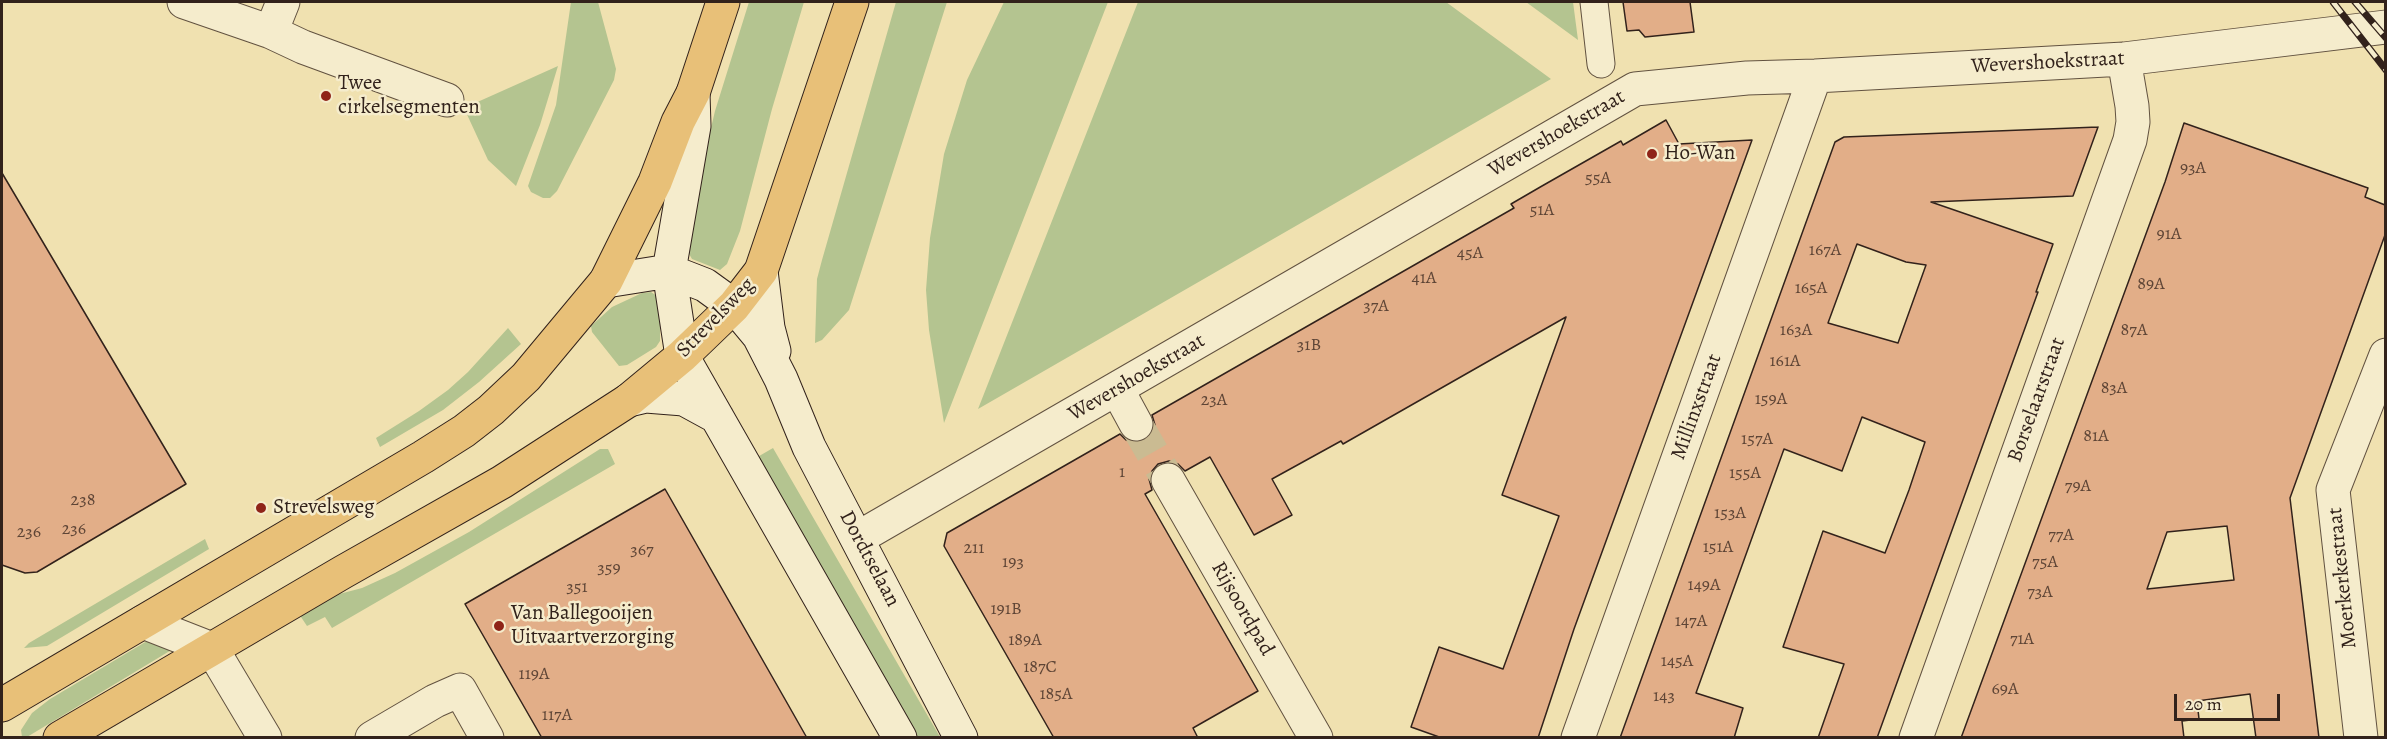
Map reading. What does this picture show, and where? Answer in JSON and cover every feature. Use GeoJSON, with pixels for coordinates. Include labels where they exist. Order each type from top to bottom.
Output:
{"type":"FeatureCollection","features":[{"type":"Feature","properties":{"kind":"main road"},"geometry":{"type":"LineString","coordinates":[[2,705],[464,431],[491,410],[526,377],[606,281],[655,182],[678,122],[693,93],[723,2]]}},
{"type":"Feature","properties":{"kind":"main road","name":"Strevelsweg"},"geometry":{"type":"LineString","coordinates":[[60,738],[502,482],[629,400],[682,356],[734,306],[761,271],[852,2]]}},
{"type":"Feature","properties":{"kind":"street"},"geometry":{"type":"LineString","coordinates":[[184,2],[271,32],[303,47],[447,100]]}},
{"type":"Feature","properties":{"kind":"street"},"geometry":{"type":"LineString","coordinates":[[271,32],[283,2]]}},
{"type":"Feature","properties":{"kind":"street","name":"Wevershoekstraat"},"geometry":{"type":"LineString","coordinates":[[1594,2],[1601,64]]}},
{"type":"Feature","properties":{"kind":"street","name":"Wevershoekstraat"},"geometry":{"type":"LineString","coordinates":[[858,538],[1635,89],[1747,78],[2124,59],[2385,27]]}},
{"type":"Feature","properties":{"kind":"street","name":"Borselaarstraat"},"geometry":{"type":"LineString","coordinates":[[1916,738],[2130,140],[2133,122],[2124,59]]}},
{"type":"Feature","properties":{"kind":"street","name":"Millinxstraat"},"geometry":{"type":"LineString","coordinates":[[1578,738],[1815,76]]}},
{"type":"Feature","properties":{"kind":"street"},"geometry":{"type":"LineString","coordinates":[[693,93],[694,126],[669,271],[682,356],[900,738]]}},
{"type":"Feature","properties":{"kind":"street"},"geometry":{"type":"LineString","coordinates":[[606,281],[669,271]]}},
{"type":"Feature","properties":{"kind":"street","name":"Dordtselaan"},"geometry":{"type":"LineString","coordinates":[[669,271],[705,285],[734,306],[759,336],[781,379],[809,447],[961,738]]}},
{"type":"Feature","properties":{"kind":"street","name":"Dordtselaan"},"geometry":{"type":"LineString","coordinates":[[761,271],[768,328],[781,379]]}},
{"type":"Feature","properties":{"kind":"street","name":"Moerkerkestraat"},"geometry":{"type":"LineString","coordinates":[[2361,738],[2333,490],[2385,355]]}},
{"type":"Feature","properties":{"kind":"street"},"geometry":{"type":"LineString","coordinates":[[1117,389],[1136,424]]}},
{"type":"Feature","properties":{"kind":"street"},"geometry":{"type":"LineString","coordinates":[[629,400],[646,396],[684,399],[717,417]]}},
{"type":"Feature","properties":{"kind":"street","name":"Rijsoordpad"},"geometry":{"type":"LineString","coordinates":[[1168,480],[1316,738]]}},
{"type":"Feature","properties":{"kind":"street"},"geometry":{"type":"LineString","coordinates":[[143,622],[212,649],[265,738]]}},
{"type":"Feature","properties":{"kind":"street"},"geometry":{"type":"LineString","coordinates":[[372,738],[435,701],[460,690],[487,738]]}},
{"type":"Feature","properties":{"kind":"green space"},"geometry":{"type":"Polygon","coordinates":[[[571,2],[598,2],[616,69],[614,80],[557,191],[550,198],[543,198],[531,192],[528,186],[556,105],[571,2]]]}},
{"type":"Feature","properties":{"kind":"green space"},"geometry":{"type":"Polygon","coordinates":[[[749,2],[804,2],[772,109],[740,231],[727,264],[720,270],[692,259],[688,252],[700,174],[715,111],[749,2]]]}},
{"type":"Feature","properties":{"kind":"green space"},"geometry":{"type":"Polygon","coordinates":[[[896,2],[947,2],[849,310],[822,340],[815,343],[817,279],[896,2]]]}},
{"type":"Feature","properties":{"kind":"green space"},"geometry":{"type":"Polygon","coordinates":[[[1004,2],[1108,2],[944,423],[929,330],[926,290],[930,238],[944,154],[967,80],[1004,2]]]}},
{"type":"Feature","properties":{"kind":"green space"},"geometry":{"type":"Polygon","coordinates":[[[1138,2],[1446,2],[1551,79],[978,409],[1138,2]]]}},
{"type":"Feature","properties":{"kind":"green space"},"geometry":{"type":"Polygon","coordinates":[[[1526,2],[1573,2],[1578,40],[1526,2]]]}},
{"type":"Feature","properties":{"kind":"green space"},"geometry":{"type":"Polygon","coordinates":[[[558,66],[540,125],[516,186],[488,160],[464,108],[558,66]]]}},
{"type":"Feature","properties":{"kind":"green space"},"geometry":{"type":"Polygon","coordinates":[[[651,292],[657,296],[660,303],[660,341],[656,347],[627,365],[619,366],[592,332],[591,326],[612,307],[642,293],[651,292]]]}},
{"type":"Feature","properties":{"kind":"green space"},"geometry":{"type":"Polygon","coordinates":[[[508,328],[521,344],[479,382],[443,410],[380,447],[376,438],[448,390],[468,372],[508,328]]]}},
{"type":"Feature","properties":{"kind":"green space"},"geometry":{"type":"Polygon","coordinates":[[[773,448],[940,737],[912,737],[754,459],[773,448]]]}},
{"type":"Feature","properties":{"kind":"green space"},"geometry":{"type":"Polygon","coordinates":[[[600,449],[608,449],[615,464],[332,628],[325,617],[307,626],[299,614],[328,597],[362,588],[395,573],[469,532],[600,449]]]}},
{"type":"Feature","properties":{"kind":"green space"},"geometry":{"type":"Polygon","coordinates":[[[205,539],[209,549],[47,646],[24,648],[29,643],[205,539]]]}},
{"type":"Feature","properties":{"kind":"green space"},"geometry":{"type":"Polygon","coordinates":[[[147,641],[178,646],[27,737],[22,737],[21,730],[32,713],[50,699],[147,641]]]}},
{"type":"Feature","properties":{"kind":"building"},"geometry":{"type":"Polygon","coordinates":[[[1623,2],[1690,2],[1694,32],[1645,37],[1639,30],[1627,31],[1623,2]]]}},
{"type":"Feature","properties":{"kind":"building"},"geometry":{"type":"Polygon","coordinates":[[[1666,120],[1679,144],[1752,140],[1574,629],[1538,738],[1442,738],[1411,727],[1439,647],[1503,669],[1559,516],[1502,495],[1566,317],[1343,444],[1341,441],[1272,479],[1292,515],[1254,535],[1210,457],[1185,471],[1178,464],[1169,461],[1158,464],[1149,479],[1152,490],[1145,494],[1258,691],[1193,728],[1198,738],[1054,738],[944,546],[947,533],[1120,434],[1126,440],[1135,443],[1145,440],[1152,433],[1155,425],[1152,415],[1514,208],[1511,204],[1542,186],[1621,141],[1623,145],[1666,120]]]}},
{"type":"Feature","properties":{"kind":"building"},"geometry":{"type":"Polygon","coordinates":[[[2184,123],[2368,188],[2365,197],[2385,205],[2385,235],[2290,498],[2319,738],[2256,738],[2250,694],[2197,701],[2199,719],[2182,721],[2184,738],[1961,738],[2165,182],[2184,123]],[[2227,526],[2167,532],[2147,589],[2234,580],[2227,526]]]}},
{"type":"Feature","properties":{"kind":"building"},"geometry":{"type":"Polygon","coordinates":[[[2098,127],[2073,196],[1931,202],[2053,244],[2036,292],[2038,292],[1877,738],[1818,738],[1844,664],[1783,647],[1823,531],[1885,553],[1909,490],[1925,442],[1862,417],[1842,471],[1784,449],[1696,693],[1743,708],[1734,738],[1620,738],[1835,142],[1844,137],[2098,127]],[[1857,244],[1828,323],[1898,343],[1926,265],[1906,262],[1857,244]]]}},
{"type":"Feature","properties":{"kind":"building"},"geometry":{"type":"Polygon","coordinates":[[[2,173],[186,484],[37,572],[25,573],[2,565],[2,173]]]}},
{"type":"Feature","properties":{"kind":"building"},"geometry":{"type":"Polygon","coordinates":[[[665,489],[807,738],[542,738],[465,604],[665,489]]]}},
{"type":"Feature","properties":{"kind":"tunnel"},"geometry":{"type":"LineString","coordinates":[[1136,424],[1168,480]]}},
{"type":"Feature","properties":{"kind":"railway"},"geometry":{"type":"LineString","coordinates":[[2333,2],[2386,70]]}},
{"type":"Feature","properties":{"kind":"railway"},"geometry":{"type":"LineString","coordinates":[[2355,2],[2386,38]]}},
{"type":"Feature","properties":{"kind":"place","name":"Twee cirkelsegmenten"},"geometry":{"type":"Point","coordinates":[326,96]}},
{"type":"Feature","properties":{"kind":"place","name":"Ho-Wan"},"geometry":{"type":"Point","coordinates":[1652,154]}},
{"type":"Feature","properties":{"kind":"place","name":"Strevelsweg"},"geometry":{"type":"Point","coordinates":[261,508]}},
{"type":"Feature","properties":{"kind":"place","name":"Van Ballegooijen Uitvaartverzorging"},"geometry":{"type":"Point","coordinates":[499,626]}}]}
